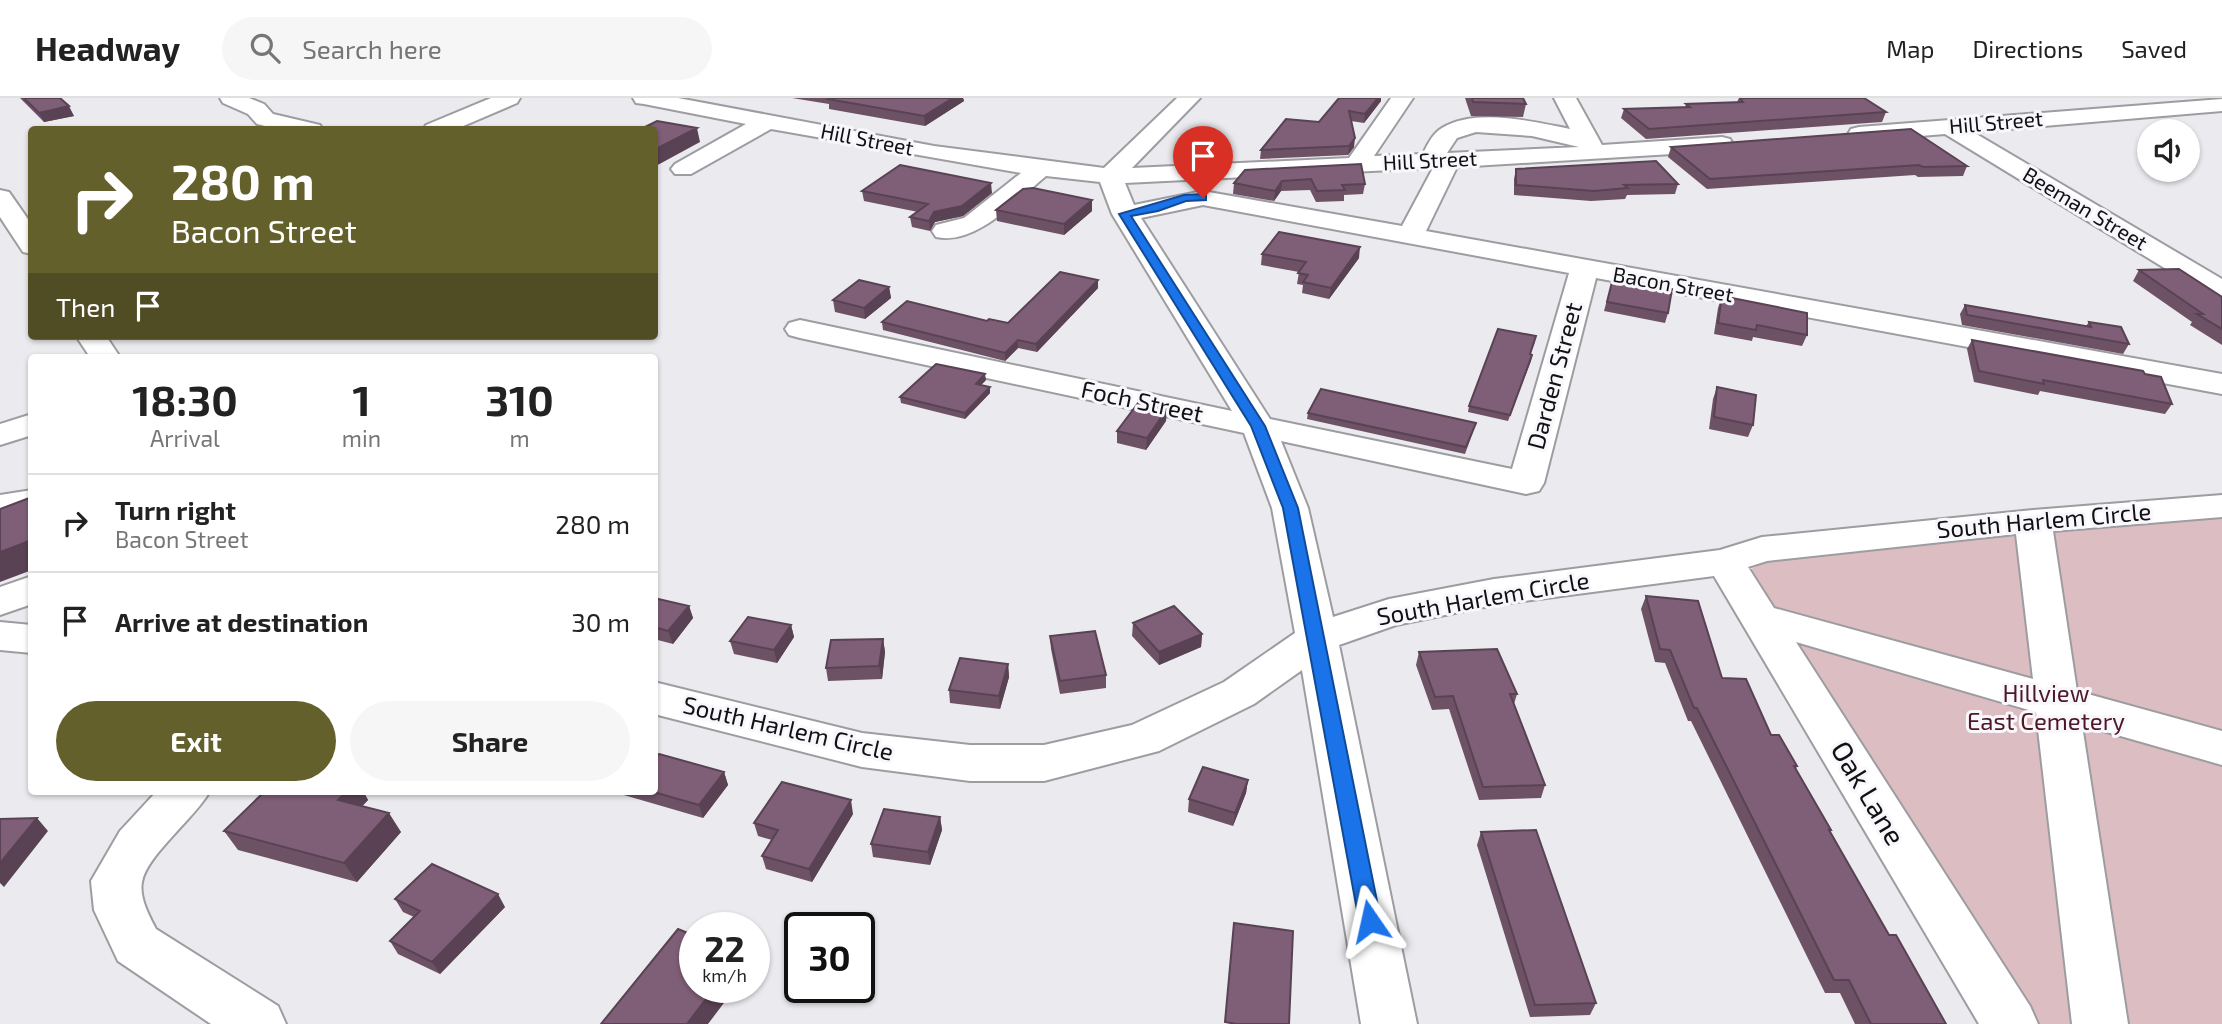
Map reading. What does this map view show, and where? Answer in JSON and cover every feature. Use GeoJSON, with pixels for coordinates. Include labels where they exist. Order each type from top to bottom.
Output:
{"type":"FeatureCollection","features":[{"type":"Feature","properties":{"kind":"street"},"geometry":{"type":"LineString","coordinates":[[231,98],[256,109],[265,119],[306,122]]}},
{"type":"Feature","properties":{"kind":"street"},"geometry":{"type":"LineString","coordinates":[[443,126],[509,98]]}},
{"type":"Feature","properties":{"kind":"street","name":"Hill Street"},"geometry":{"type":"LineString","coordinates":[[644,98],[1039,170],[1110,177],[1440,160],[1591,146],[1624,151],[1746,142]]}},
{"type":"Feature","properties":{"kind":"street"},"geometry":{"type":"LineString","coordinates":[[1189,98],[1110,177],[1125,214],[1258,426],[1290,508],[1389,1024]]}},
{"type":"Feature","properties":{"kind":"street"},"geometry":{"type":"LineString","coordinates":[[1356,165],[1402,98]]}},
{"type":"Feature","properties":{"kind":"street","name":"Hill Street"},"geometry":{"type":"LineString","coordinates":[[1840,135],[1948,127],[1971,115],[2222,105]]}},
{"type":"Feature","properties":{"kind":"street"},"geometry":{"type":"LineString","coordinates":[[1570,107],[1591,146]]}},
{"type":"Feature","properties":{"kind":"street"},"geometry":{"type":"LineString","coordinates":[[682,169],[769,121]]}},
{"type":"Feature","properties":{"kind":"street","name":"Beeman Street"},"geometry":{"type":"LineString","coordinates":[[1948,127],[2222,291]]}},
{"type":"Feature","properties":{"kind":"street"},"geometry":{"type":"LineString","coordinates":[[1610,130],[1624,151]]}},
{"type":"Feature","properties":{"kind":"street"},"geometry":{"type":"LineString","coordinates":[[1410,236],[1440,160]]}},
{"type":"Feature","properties":{"kind":"street"},"geometry":{"type":"LineString","coordinates":[[945,231],[973,223],[1039,170]]}},
{"type":"Feature","properties":{"kind":"street"},"geometry":{"type":"LineString","coordinates":[[0,198],[28,240]]}},
{"type":"Feature","properties":{"kind":"street","name":"Bacon Street"},"geometry":{"type":"LineString","coordinates":[[1125,214],[1154,209],[1184,198],[1203,198],[2222,384]]}},
{"type":"Feature","properties":{"kind":"street","name":"Darden Street"},"geometry":{"type":"LineString","coordinates":[[1526,483],[1584,269]]}},
{"type":"Feature","properties":{"kind":"street","name":"Foch Street"},"geometry":{"type":"LineString","coordinates":[[800,329],[1526,483]]}},
{"type":"Feature","properties":{"kind":"street"},"geometry":{"type":"LineString","coordinates":[[0,435],[28,425]]}},
{"type":"Feature","properties":{"kind":"street"},"geometry":{"type":"LineString","coordinates":[[0,506],[28,502]]}},
{"type":"Feature","properties":{"kind":"street","name":"South Harlem Circle"},"geometry":{"type":"LineString","coordinates":[[658,699],[862,750],[970,763],[1044,763],[1143,739],[1238,693],[1317,638],[1389,612],[1481,595],[1726,562],[1762,549],[2033,521],[2222,506]]}},
{"type":"Feature","properties":{"kind":"street"},"geometry":{"type":"LineString","coordinates":[[2033,521],[2100,1024]]}},
{"type":"Feature","properties":{"kind":"street","name":"Oak Lane"},"geometry":{"type":"LineString","coordinates":[[1726,562],[2010,1024]]}},
{"type":"Feature","properties":{"kind":"street"},"geometry":{"type":"LineString","coordinates":[[0,602],[28,591]]}},
{"type":"Feature","properties":{"kind":"street"},"geometry":{"type":"LineString","coordinates":[[1761,618],[2222,748]]}},
{"type":"Feature","properties":{"kind":"street"},"geometry":{"type":"LineString","coordinates":[[0,636],[28,639]]}},
{"type":"Feature","properties":{"kind":"street"},"geometry":{"type":"LineString","coordinates":[[182,795],[137,845],[116,881],[120,910],[137,945],[258,1024]]}},
{"type":"Feature","properties":{"kind":"green space","name":"Hillview East Cemetery"},"geometry":{"type":"Polygon","coordinates":[[[2222,516],[2222,1024],[2036,1024],[1749,570],[1770,560],[2048,530],[2222,516]]]}},
{"type":"Feature","properties":{"kind":"building"},"geometry":{"type":"Polygon","coordinates":[[[24,98],[60,98],[69,106],[39,113],[24,98]]]}},
{"type":"Feature","properties":{"kind":"building"},"geometry":{"type":"Polygon","coordinates":[[[953,98],[924,116],[828,99],[953,98]]]}},
{"type":"Feature","properties":{"kind":"building"},"geometry":{"type":"Polygon","coordinates":[[[1339,98],[1378,98],[1365,114],[1349,111],[1355,138],[1349,146],[1261,150],[1286,119],[1319,122],[1339,98]]]}},
{"type":"Feature","properties":{"kind":"building"},"geometry":{"type":"Polygon","coordinates":[[[1472,98],[1523,98],[1526,104],[1473,102],[1472,98]]]}},
{"type":"Feature","properties":{"kind":"building"},"geometry":{"type":"Polygon","coordinates":[[[1740,98],[1864,98],[1886,112],[1649,129],[1624,109],[1743,102],[1740,98]]]}},
{"type":"Feature","properties":{"kind":"building"},"geometry":{"type":"Polygon","coordinates":[[[657,121],[697,128],[658,148],[658,126],[647,126],[657,121]]]}},
{"type":"Feature","properties":{"kind":"building"},"geometry":{"type":"Polygon","coordinates":[[[1911,129],[1967,166],[1919,165],[1710,179],[1671,147],[1911,129]]]}},
{"type":"Feature","properties":{"kind":"building"},"geometry":{"type":"Polygon","coordinates":[[[1656,161],[1678,184],[1624,185],[1628,188],[1594,191],[1516,185],[1516,169],[1656,161]]]}},
{"type":"Feature","properties":{"kind":"building"},"geometry":{"type":"Polygon","coordinates":[[[1361,164],[1365,184],[1342,185],[1345,190],[1317,191],[1311,179],[1282,181],[1275,191],[1234,183],[1245,170],[1361,164]]]}},
{"type":"Feature","properties":{"kind":"building"},"geometry":{"type":"Polygon","coordinates":[[[900,165],[991,183],[962,206],[934,212],[929,221],[910,217],[928,204],[862,191],[900,165]]]}},
{"type":"Feature","properties":{"kind":"building"},"geometry":{"type":"Polygon","coordinates":[[[1033,188],[1092,200],[1064,224],[996,210],[1023,189],[1033,188]]]}},
{"type":"Feature","properties":{"kind":"building"},"geometry":{"type":"Polygon","coordinates":[[[1279,232],[1360,247],[1331,288],[1303,282],[1308,275],[1298,273],[1306,262],[1262,254],[1279,232]]]}},
{"type":"Feature","properties":{"kind":"building"},"geometry":{"type":"Polygon","coordinates":[[[2179,269],[2222,297],[2222,329],[2197,314],[2203,314],[2139,270],[2179,269]]]}},
{"type":"Feature","properties":{"kind":"building"},"geometry":{"type":"Polygon","coordinates":[[[1060,272],[1098,280],[1036,344],[1018,340],[1005,353],[882,322],[907,301],[987,321],[989,319],[1008,323],[1060,272]]]}},
{"type":"Feature","properties":{"kind":"building"},"geometry":{"type":"Polygon","coordinates":[[[1613,278],[1672,289],[1668,313],[1607,302],[1613,278]]]}},
{"type":"Feature","properties":{"kind":"building"},"geometry":{"type":"Polygon","coordinates":[[[859,280],[889,287],[864,308],[833,300],[859,280]]]}},
{"type":"Feature","properties":{"kind":"building"},"geometry":{"type":"Polygon","coordinates":[[[1722,296],[1807,313],[1807,335],[1757,325],[1756,330],[1718,323],[1722,296]]]}},
{"type":"Feature","properties":{"kind":"building"},"geometry":{"type":"Polygon","coordinates":[[[1965,305],[2091,327],[2089,322],[2121,327],[2129,344],[1967,315],[1965,305]]]}},
{"type":"Feature","properties":{"kind":"building"},"geometry":{"type":"Polygon","coordinates":[[[1498,329],[1536,336],[1530,354],[1532,355],[1510,415],[1469,406],[1498,329]]]}},
{"type":"Feature","properties":{"kind":"building"},"geometry":{"type":"Polygon","coordinates":[[[1972,340],[2143,371],[2145,374],[2161,377],[2172,404],[1979,371],[1972,340]]]}},
{"type":"Feature","properties":{"kind":"building"},"geometry":{"type":"Polygon","coordinates":[[[936,364],[985,374],[976,384],[990,387],[965,413],[900,397],[936,364]]]}},
{"type":"Feature","properties":{"kind":"building"},"geometry":{"type":"Polygon","coordinates":[[[1717,387],[1756,395],[1753,425],[1714,417],[1717,387]]]}},
{"type":"Feature","properties":{"kind":"building"},"geometry":{"type":"Polygon","coordinates":[[[1321,389],[1476,423],[1466,447],[1308,413],[1321,389]]]}},
{"type":"Feature","properties":{"kind":"building"},"geometry":{"type":"Polygon","coordinates":[[[1138,403],[1167,409],[1147,438],[1117,431],[1138,403]]]}},
{"type":"Feature","properties":{"kind":"building"},"geometry":{"type":"Polygon","coordinates":[[[28,498],[28,542],[0,552],[0,509],[28,498]]]}},
{"type":"Feature","properties":{"kind":"building"},"geometry":{"type":"Polygon","coordinates":[[[1646,596],[1698,601],[1722,678],[1746,679],[1771,735],[1779,735],[1889,935],[1896,935],[1946,1024],[1871,1024],[1849,980],[1834,980],[1697,708],[1694,708],[1670,650],[1660,649],[1646,596]]]}},
{"type":"Feature","properties":{"kind":"building"},"geometry":{"type":"Polygon","coordinates":[[[658,599],[689,606],[668,631],[658,628],[658,599]]]}},
{"type":"Feature","properties":{"kind":"building"},"geometry":{"type":"Polygon","coordinates":[[[1174,606],[1202,634],[1159,652],[1133,623],[1174,606]]]}},
{"type":"Feature","properties":{"kind":"building"},"geometry":{"type":"Polygon","coordinates":[[[748,617],[791,625],[774,650],[730,641],[748,617]]]}},
{"type":"Feature","properties":{"kind":"building"},"geometry":{"type":"Polygon","coordinates":[[[1095,631],[1106,675],[1060,681],[1050,636],[1095,631]]]}},
{"type":"Feature","properties":{"kind":"building"},"geometry":{"type":"Polygon","coordinates":[[[883,639],[879,666],[826,668],[831,640],[883,639]]]}},
{"type":"Feature","properties":{"kind":"building"},"geometry":{"type":"Polygon","coordinates":[[[1497,649],[1517,694],[1510,694],[1545,785],[1483,787],[1453,696],[1435,697],[1419,652],[1497,649]]]}},
{"type":"Feature","properties":{"kind":"building"},"geometry":{"type":"Polygon","coordinates":[[[960,658],[1008,664],[999,696],[949,690],[960,658]]]}},
{"type":"Feature","properties":{"kind":"building"},"geometry":{"type":"Polygon","coordinates":[[[658,755],[724,772],[699,805],[658,793],[658,755]]]}},
{"type":"Feature","properties":{"kind":"building"},"geometry":{"type":"Polygon","coordinates":[[[1203,767],[1248,780],[1235,813],[1189,799],[1203,767]]]}},
{"type":"Feature","properties":{"kind":"building"},"geometry":{"type":"Polygon","coordinates":[[[782,782],[851,800],[809,869],[762,856],[778,830],[754,823],[782,782]]]}},
{"type":"Feature","properties":{"kind":"building"},"geometry":{"type":"Polygon","coordinates":[[[261,795],[343,795],[338,800],[389,813],[344,863],[224,831],[261,795]]]}},
{"type":"Feature","properties":{"kind":"building"},"geometry":{"type":"Polygon","coordinates":[[[884,809],[940,817],[928,852],[871,844],[884,809]]]}},
{"type":"Feature","properties":{"kind":"building"},"geometry":{"type":"Polygon","coordinates":[[[37,818],[0,863],[0,819],[37,818]]]}},
{"type":"Feature","properties":{"kind":"building"},"geometry":{"type":"Polygon","coordinates":[[[1536,830],[1596,1003],[1535,1005],[1481,832],[1536,830]]]}},
{"type":"Feature","properties":{"kind":"building"},"geometry":{"type":"Polygon","coordinates":[[[432,864],[498,894],[432,962],[390,941],[420,911],[395,899],[432,864]]]}},
{"type":"Feature","properties":{"kind":"building"},"geometry":{"type":"Polygon","coordinates":[[[1234,923],[1293,931],[1289,1024],[1225,1022],[1234,923]]]}},
{"type":"Feature","properties":{"kind":"building"},"geometry":{"type":"Polygon","coordinates":[[[679,929],[679,1003],[703,1003],[687,1024],[601,1024],[679,929]]]}},
{"type":"Feature","properties":{"kind":"route"},"geometry":{"type":"LineString","coordinates":[[1203,198],[1184,198],[1154,209],[1125,214],[1258,426],[1290,508],[1370,921]]}}]}
